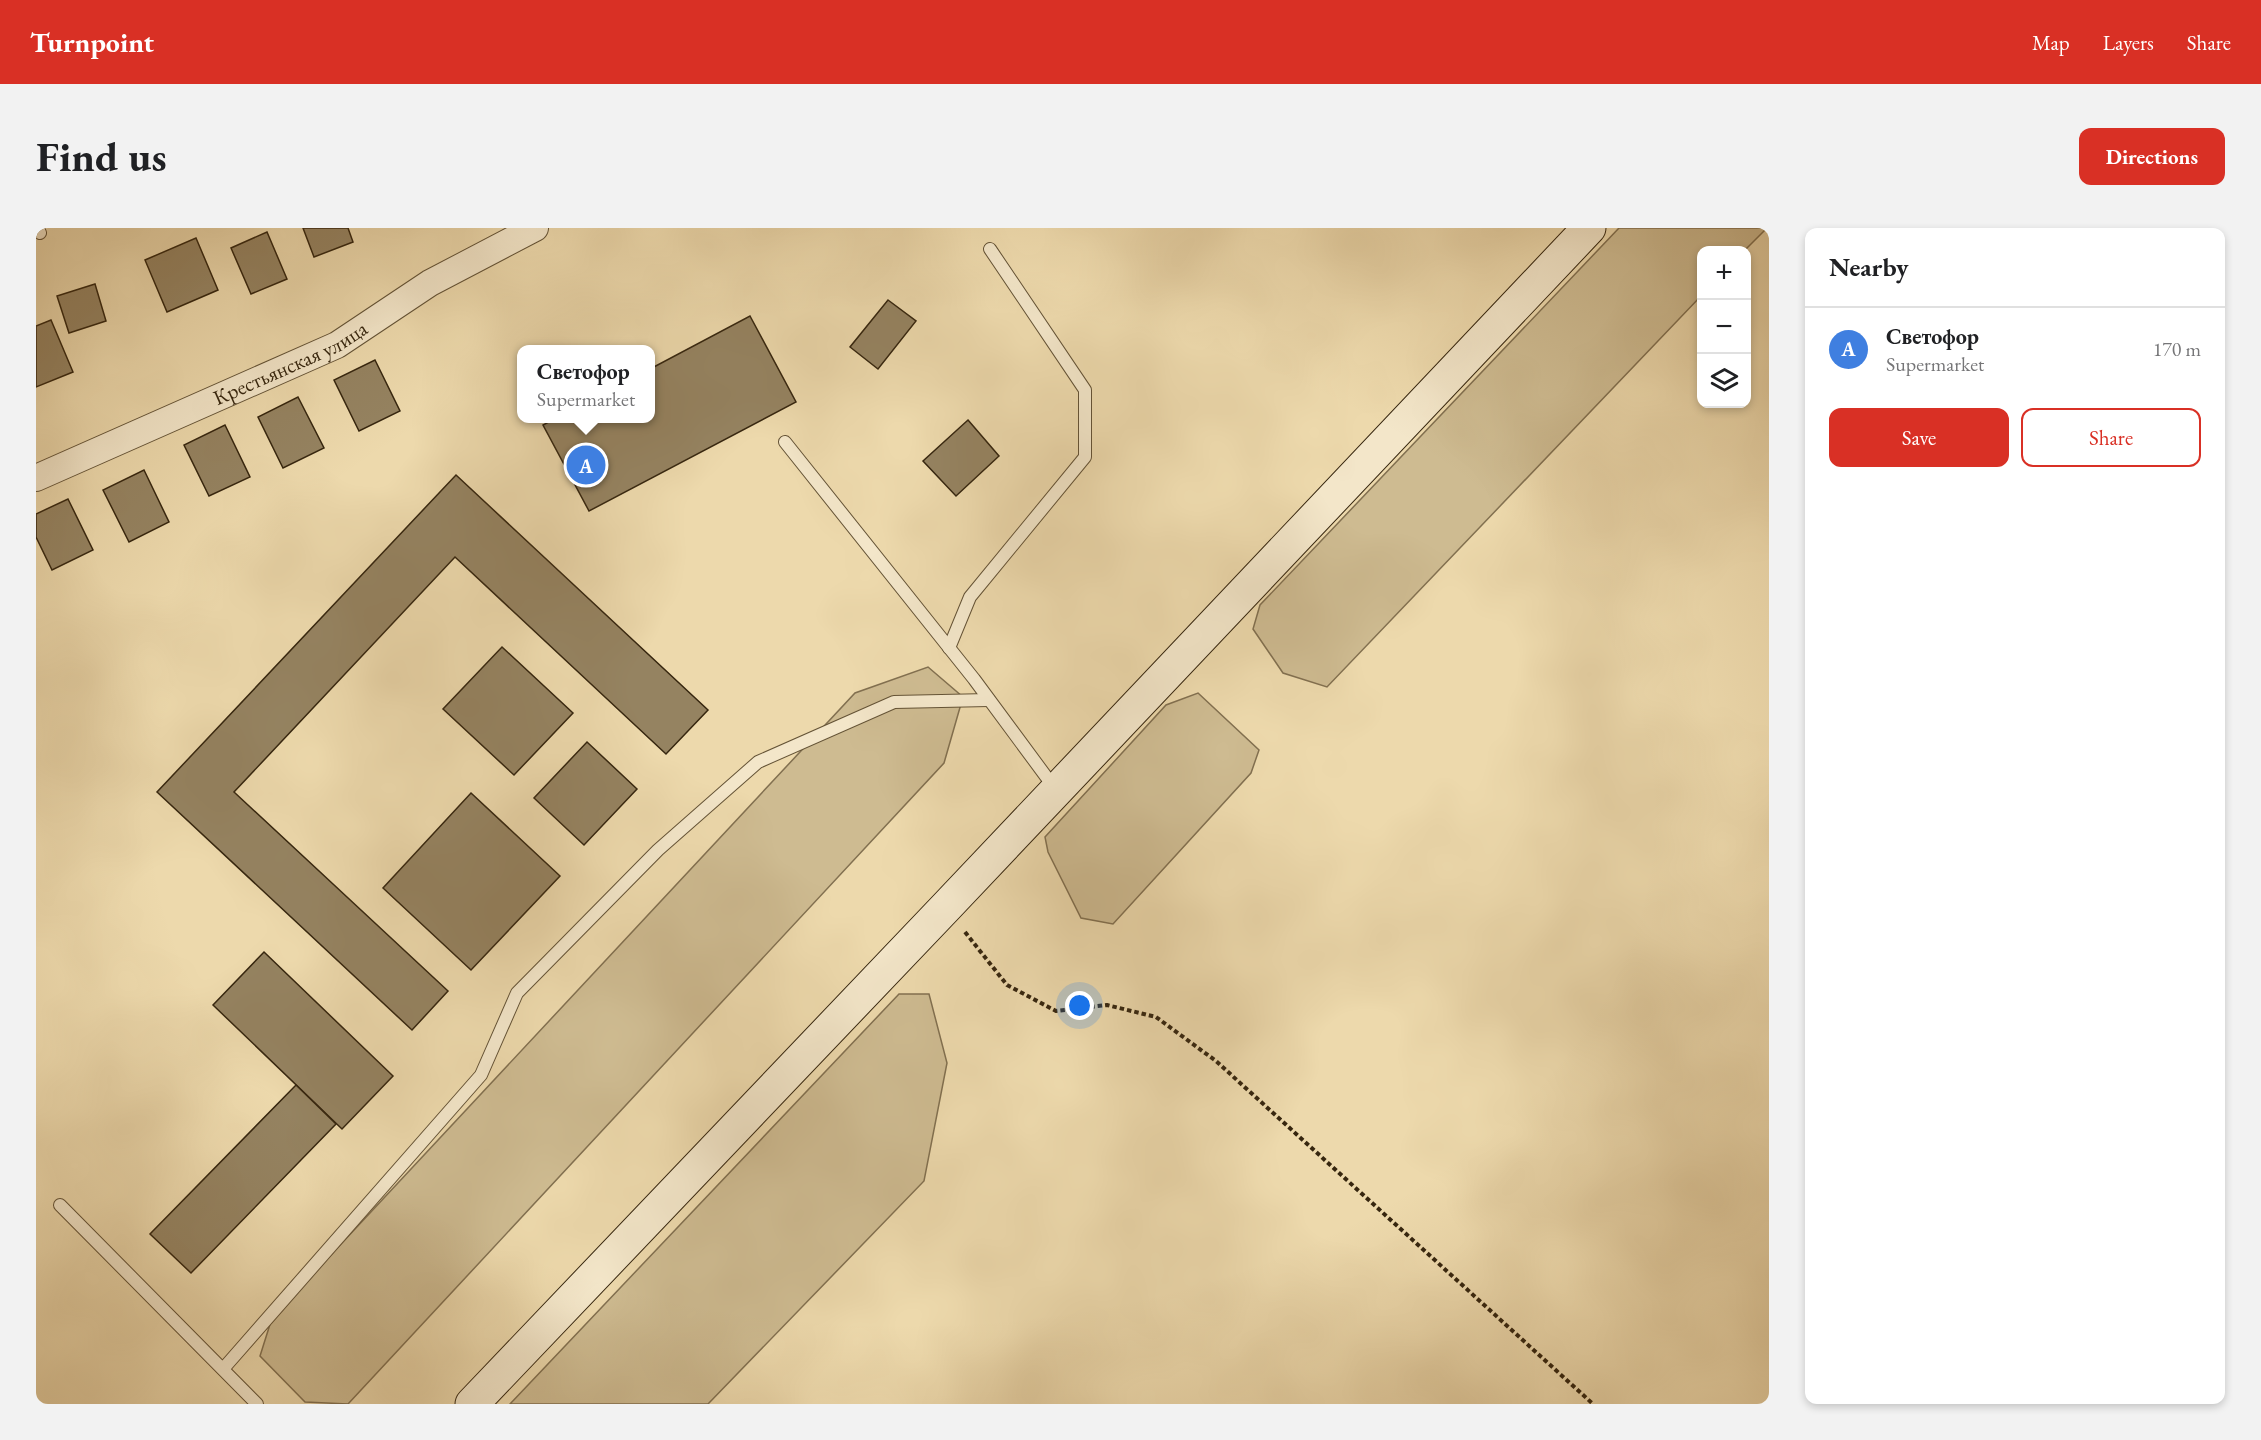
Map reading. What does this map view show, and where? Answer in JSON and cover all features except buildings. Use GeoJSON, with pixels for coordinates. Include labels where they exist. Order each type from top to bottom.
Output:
{"type":"FeatureCollection","features":[{"type":"Feature","properties":{"kind":"street","name":"Крестьянская улица"},"geometry":{"type":"LineString","coordinates":[[36,478],[337,345],[430,283],[535,228]]}},
{"type":"Feature","properties":{"kind":"street"},"geometry":{"type":"LineString","coordinates":[[472,1404],[1590,228]]}},
{"type":"Feature","properties":{"kind":"lane"},"geometry":{"type":"LineString","coordinates":[[950,648],[970,597],[1085,457],[1085,390],[990,249]]}},
{"type":"Feature","properties":{"kind":"lane"},"geometry":{"type":"LineString","coordinates":[[785,442],[950,648],[1056,791]]}},
{"type":"Feature","properties":{"kind":"lane"},"geometry":{"type":"LineString","coordinates":[[223,1369],[481,1075],[516,993],[658,850],[758,762],[894,702],[990,700]]}},
{"type":"Feature","properties":{"kind":"lane"},"geometry":{"type":"LineString","coordinates":[[60,1205],[257,1404]]}},
{"type":"Feature","properties":{"kind":"path"},"geometry":{"type":"LineString","coordinates":[[946,907],[1007,985],[1056,1011],[1107,1005],[1156,1017],[1216,1061],[1593,1404]]}},
{"type":"Feature","properties":{"kind":"shaded area"},"geometry":{"type":"Polygon","coordinates":[[[1619,228],[1767,228],[1749,246],[1697,246],[1697,300],[1327,687],[1283,673],[1253,629],[1260,605],[1619,228]]]}},
{"type":"Feature","properties":{"kind":"shaded area"},"geometry":{"type":"Polygon","coordinates":[[[928,667],[963,697],[944,763],[348,1404],[305,1402],[260,1356],[272,1318],[855,693],[928,667]]]}},
{"type":"Feature","properties":{"kind":"shaded area"},"geometry":{"type":"Polygon","coordinates":[[[1198,693],[1259,750],[1251,773],[1113,924],[1081,918],[1048,852],[1045,837],[1166,705],[1198,693]]]}},
{"type":"Feature","properties":{"kind":"shaded area"},"geometry":{"type":"Polygon","coordinates":[[[899,994],[929,994],[947,1063],[924,1181],[708,1404],[510,1404],[899,994]]]}},
{"type":"Feature","properties":{"kind":"place","name":"Светофор"},"geometry":{"type":"Point","coordinates":[586,465]}}]}
